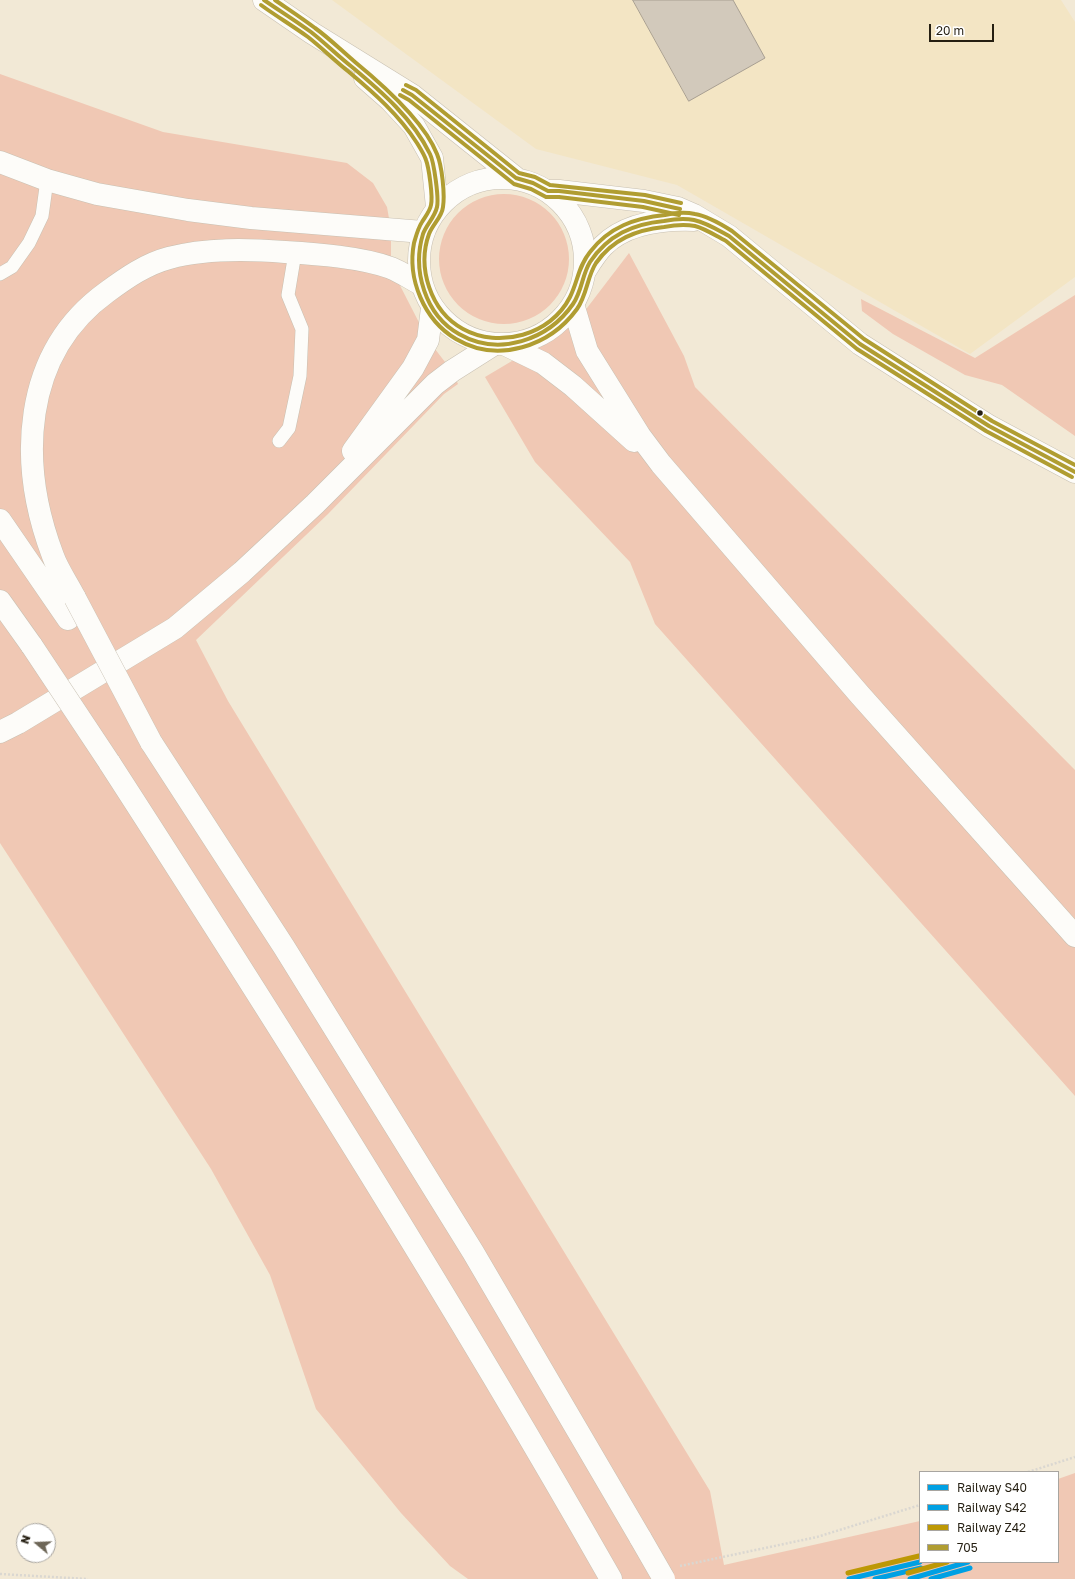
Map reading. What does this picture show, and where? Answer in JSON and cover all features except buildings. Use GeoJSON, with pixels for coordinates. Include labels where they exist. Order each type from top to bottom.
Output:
{"type":"FeatureCollection","features":[{"type":"Feature","properties":{"kind":"main road"},"geometry":{"type":"LineString","coordinates":[[264,0],[312,33],[412,95],[516,178]]}},
{"type":"Feature","properties":{"kind":"main road"},"geometry":{"type":"LineString","coordinates":[[312,33],[390,100],[414,126],[432,158],[437,207]]}},
{"type":"Feature","properties":{"kind":"main road"},"geometry":{"type":"LineString","coordinates":[[0,162],[47,180],[97,194],[188,210],[251,218],[423,232]]}},
{"type":"Feature","properties":{"kind":"main road"},"geometry":{"type":"LineString","coordinates":[[0,732],[18,723],[175,628],[242,572],[315,504],[436,384],[452,372],[500,345],[526,341],[545,333],[561,320],[574,304],[581,288],[585,271],[583,241],[578,226],[570,213],[560,201],[548,191],[533,183],[516,178],[498,177],[464,186],[450,195],[437,207],[423,232],[418,259],[421,284],[432,308],[444,322],[459,333],[475,341],[500,345],[543,363],[573,386],[661,464]]}},
{"type":"Feature","properties":{"kind":"main road"},"geometry":{"type":"LineString","coordinates":[[548,191],[644,201],[678,208],[694,215],[729,236],[860,344],[990,426],[1075,472]]}},
{"type":"Feature","properties":{"kind":"main road"},"geometry":{"type":"LineString","coordinates":[[585,271],[603,246],[625,230],[676,219],[694,220],[709,224]]}},
{"type":"Feature","properties":{"kind":"main road"},"geometry":{"type":"LineString","coordinates":[[151,742],[53,557],[35,493],[32,466],[32,430],[37,398],[48,366],[62,338],[78,318],[96,300],[141,269],[168,258],[196,253],[267,250],[296,252],[367,262],[391,268],[421,284]]}},
{"type":"Feature","properties":{"kind":"main road"},"geometry":{"type":"LineString","coordinates":[[574,304],[587,351],[640,436],[661,464],[860,695],[1075,936]]}},
{"type":"Feature","properties":{"kind":"main road"},"geometry":{"type":"LineString","coordinates":[[315,504],[413,368],[428,340],[432,308]]}},
{"type":"Feature","properties":{"kind":"main road"},"geometry":{"type":"LineString","coordinates":[[0,520],[151,742],[284,947],[460,1232],[641,1539],[671,1573]]}},
{"type":"Feature","properties":{"kind":"main road"},"geometry":{"type":"LineString","coordinates":[[0,601],[32,646],[109,762],[244,971],[404,1227],[611,1579]]}},
{"type":"Feature","properties":{"kind":"lane"},"geometry":{"type":"LineString","coordinates":[[0,274],[12,267],[29,243],[42,216],[47,180]]}},
{"type":"Feature","properties":{"kind":"lane"},"geometry":{"type":"LineString","coordinates":[[279,440],[288,428],[300,376],[302,329],[288,295],[296,252]]}},
{"type":"Feature","properties":{"kind":"path"},"geometry":{"type":"LineString","coordinates":[[1031,1471],[1075,1457]]}},
{"type":"Feature","properties":{"kind":"path"},"geometry":{"type":"LineString","coordinates":[[671,1573],[817,1537],[919,1505]]}},
{"type":"Feature","properties":{"kind":"path"},"geometry":{"type":"LineString","coordinates":[[0,1574],[88,1579]]}},
{"type":"Feature","properties":{"kind":"shaded area"},"geometry":{"type":"Polygon","coordinates":[[[332,0],[1061,0],[1075,22],[1075,277],[970,354],[677,185],[536,149],[332,0]]]}},
{"type":"Feature","properties":{"kind":"shaded area"},"geometry":{"type":"Polygon","coordinates":[[[0,74],[163,132],[347,163],[373,183],[387,207],[391,230],[391,268],[428,340],[452,371],[458,384],[444,394],[328,514],[196,640],[228,701],[710,1491],[724,1565],[919,1521],[919,1563],[1059,1563],[1059,1479],[1075,1473],[1075,1579],[468,1579],[450,1566],[401,1513],[316,1409],[270,1275],[211,1169],[0,843],[0,74]]]}},
{"type":"Feature","properties":{"kind":"shaded area"},"geometry":{"type":"Polygon","coordinates":[[[510,194],[523,196],[535,201],[555,218],[562,228],[567,240],[569,259],[567,278],[562,290],[545,310],[535,317],[523,322],[498,324],[485,322],[473,317],[453,300],[446,290],[441,278],[439,253],[441,240],[446,228],[463,208],[473,201],[485,196],[510,194]]]}},
{"type":"Feature","properties":{"kind":"shaded area"},"geometry":{"type":"Polygon","coordinates":[[[629,253],[684,356],[695,387],[1075,770],[1075,1096],[655,624],[630,562],[535,462],[485,377],[517,358],[587,308],[629,253]]]}},
{"type":"Feature","properties":{"kind":"shaded area"},"geometry":{"type":"Polygon","coordinates":[[[1075,295],[1075,436],[1002,385],[965,375],[893,334],[862,311],[861,299],[975,358],[1075,295]]]}},
{"type":"Feature","properties":{"kind":"rail line","name":"Z42"},"geometry":{"type":"LineString","coordinates":[[848,1573],[919,1556]]}},
{"type":"Feature","properties":{"kind":"rail line","name":"S40"},"geometry":{"type":"LineString","coordinates":[[849,1579],[919,1562]]}},
{"type":"Feature","properties":{"kind":"rail line","name":"Z42"},"geometry":{"type":"LineString","coordinates":[[908,1573],[943,1563]]}},
{"type":"Feature","properties":{"kind":"rail line","name":"S40"},"geometry":{"type":"LineString","coordinates":[[910,1579],[965,1563]]}},
{"type":"Feature","properties":{"kind":"rail line","name":"S42"},"geometry":{"type":"LineString","coordinates":[[875,1579],[921,1568]]}},
{"type":"Feature","properties":{"kind":"rail line","name":"S42"},"geometry":{"type":"LineString","coordinates":[[931,1579],[970,1568]]}},
{"type":"Feature","properties":{"kind":"transit line","name":"705"},"geometry":{"type":"LineString","coordinates":[[264,0],[311,32],[374,86],[406,118],[423,141],[430,154],[433,164],[437,188],[437,207],[423,234],[419,262],[421,276],[424,290],[437,315],[447,326],[459,334],[474,341],[490,344],[506,344],[522,341],[536,335],[563,317],[576,299],[590,262],[613,238],[622,232],[642,225],[676,219],[699,221],[729,236],[860,344],[989,426],[1075,472]]}},
{"type":"Feature","properties":{"kind":"transit line"},"geometry":{"type":"LineString","coordinates":[[275,0],[320,32],[378,81],[413,116],[431,142],[437,154],[442,173],[444,201],[441,214],[429,234],[425,260],[426,274],[429,287],[442,311],[463,329],[477,335],[492,338],[508,338],[523,335],[537,329],[550,321],[561,310],[570,297],[586,258],[597,243],[606,236],[614,230],[633,221],[654,216],[691,213],[705,217],[732,231],[864,339],[992,421],[1075,465]]}},
{"type":"Feature","properties":{"kind":"transit line"},"geometry":{"type":"LineString","coordinates":[[261,5],[308,37],[368,88],[402,123],[421,149],[428,169],[431,189],[431,205],[417,232],[412,257],[413,271],[420,297],[427,310],[435,321],[456,339],[472,346],[489,350],[506,350],[522,347],[538,341],[553,333],[566,322],[577,309],[583,298],[596,263],[618,242],[635,233],[654,228],[680,225],[695,226],[726,241],[857,349],[986,431],[1072,477]]}},
{"type":"Feature","properties":{"kind":"transit line"},"geometry":{"type":"LineString","coordinates":[[406,85],[416,90],[519,173],[535,177],[550,185],[645,195],[681,203]]}},
{"type":"Feature","properties":{"kind":"transit line","name":"705"},"geometry":{"type":"LineString","coordinates":[[403,90],[412,95],[516,178],[533,183],[548,191],[644,201],[680,209]]}},
{"type":"Feature","properties":{"kind":"transit line"},"geometry":{"type":"LineString","coordinates":[[400,95],[409,100],[514,184],[531,189],[546,197],[559,197],[643,207],[679,215]]}}]}
